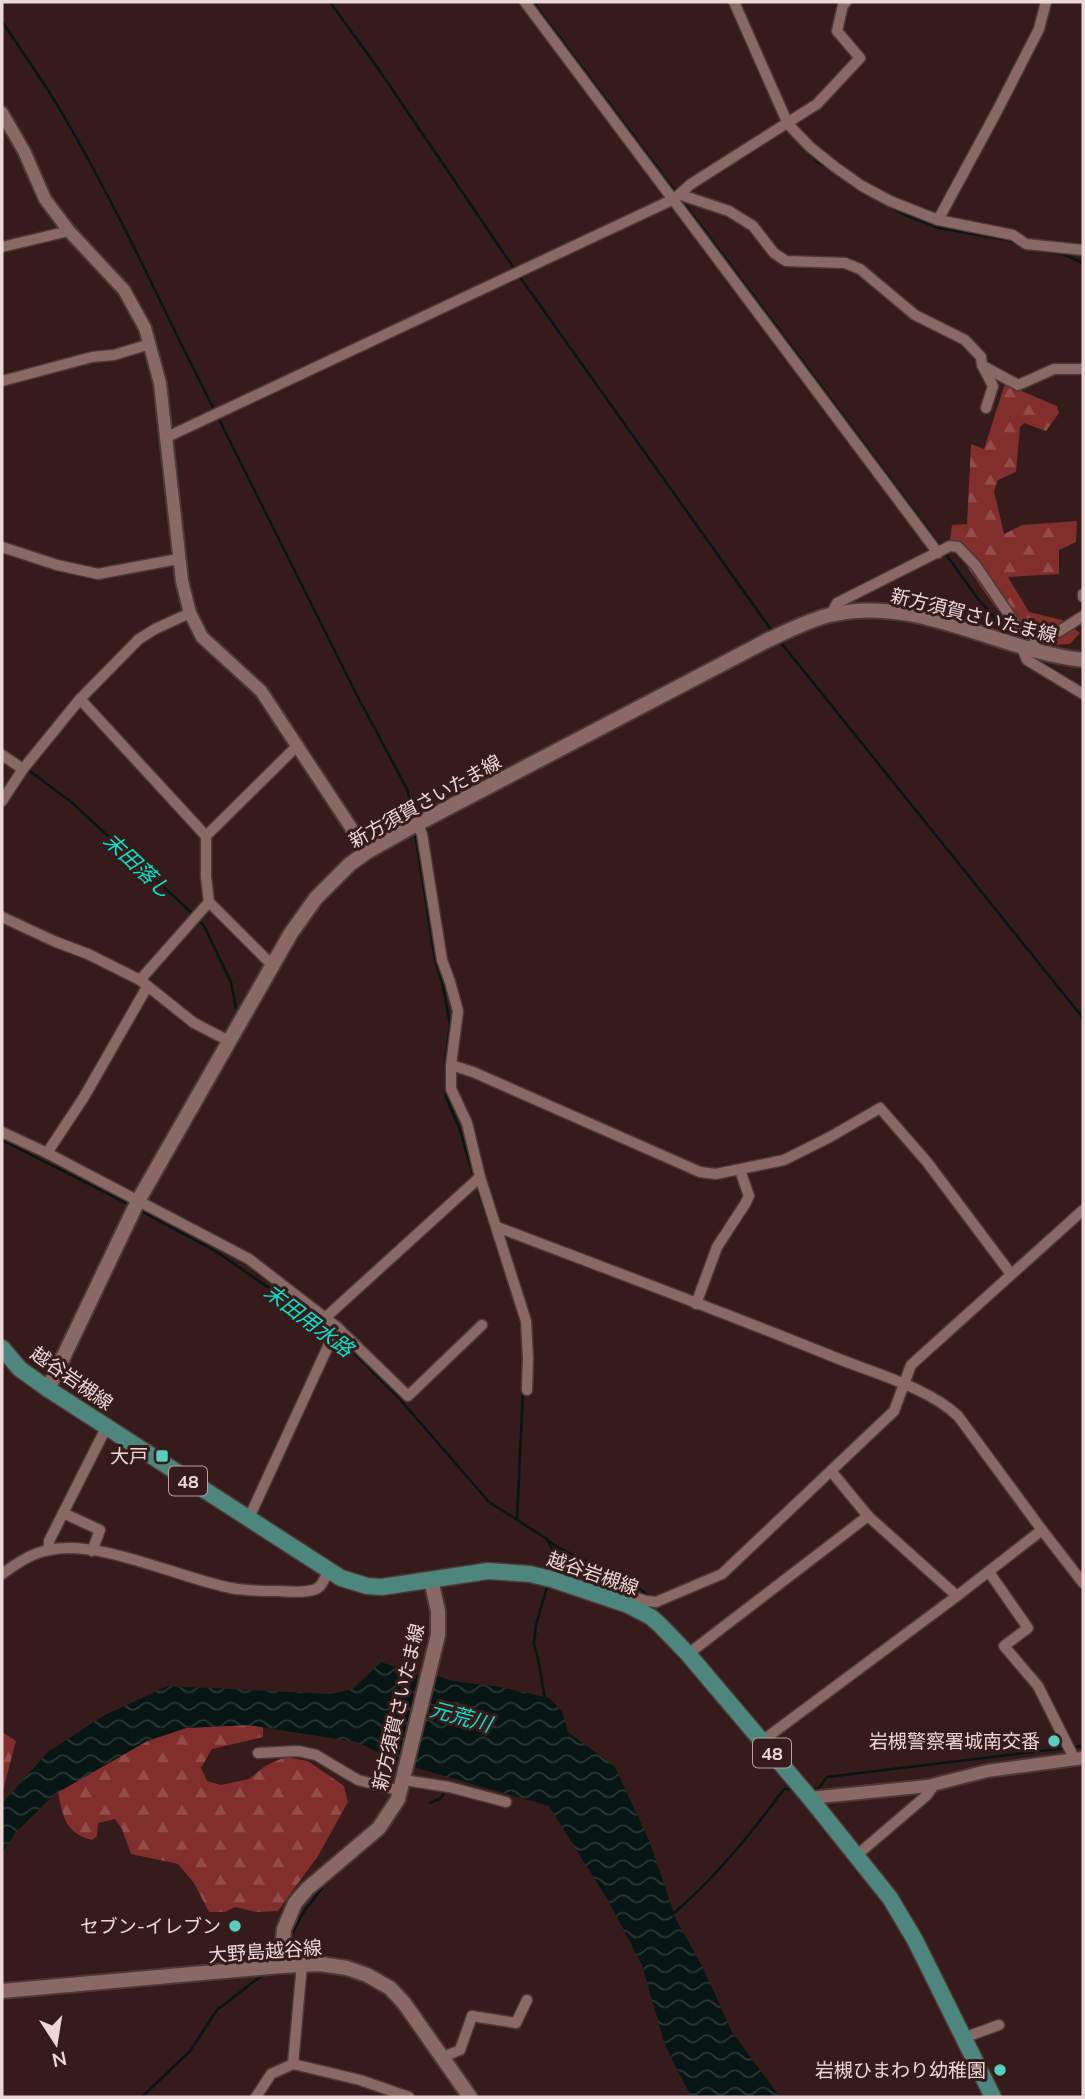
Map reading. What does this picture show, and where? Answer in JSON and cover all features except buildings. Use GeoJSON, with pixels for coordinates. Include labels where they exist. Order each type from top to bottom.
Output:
{"type":"FeatureCollection","features":[{"type":"Feature","properties":{"kind":"main road","name":"新方須賀さいたま線"},"geometry":{"type":"LineString","coordinates":[[48,1390],[138,1201],[272,965],[316,898],[350,864],[367,852],[770,639],[799,625],[831,615],[866,610],[897,612],[963,628],[1027,648],[1083,660]]}},
{"type":"Feature","properties":{"kind":"main road","name":"越谷岩槻線"},"geometry":{"type":"LineString","coordinates":[[2,1348],[20,1369],[48,1390],[341,1578],[367,1586],[398,1586],[488,1571],[520,1573],[551,1578],[612,1599],[639,1610],[660,1625],[688,1654],[810,1798],[857,1855],[903,1919],[993,2097]]}},
{"type":"Feature","properties":{"kind":"main road","name":"新方須賀さいたま線"},"geometry":{"type":"LineString","coordinates":[[281,1966],[284,1929],[295,1903],[307,1889],[379,1828],[393,1808],[404,1782],[438,1635],[439,1623],[431,1580]]}},
{"type":"Feature","properties":{"kind":"main road","name":"大野島越谷線"},"geometry":{"type":"LineString","coordinates":[[2,1991],[302,1964],[347,1968],[390,1988],[404,2003],[470,2097]]}},
{"type":"Feature","properties":{"kind":"street"},"geometry":{"type":"LineString","coordinates":[[525,2],[678,197],[792,360],[938,553]]}},
{"type":"Feature","properties":{"kind":"street"},"geometry":{"type":"LineString","coordinates":[[734,2],[788,124],[827,160],[862,186],[890,201],[938,220],[1013,235],[1026,244],[1083,250]]}},
{"type":"Feature","properties":{"kind":"street"},"geometry":{"type":"LineString","coordinates":[[167,437],[678,197],[691,184],[817,104],[860,58],[837,31],[846,2]]}},
{"type":"Feature","properties":{"kind":"street"},"geometry":{"type":"LineString","coordinates":[[938,220],[1039,29],[1046,2]]}},
{"type":"Feature","properties":{"kind":"street"},"geometry":{"type":"LineString","coordinates":[[2,113],[24,151],[45,199],[69,231],[124,290],[139,316],[150,344],[160,383],[178,559],[190,613],[202,637],[261,691],[367,852]]}},
{"type":"Feature","properties":{"kind":"street"},"geometry":{"type":"LineString","coordinates":[[678,197],[729,211],[752,226],[774,253],[786,261],[845,263],[860,269],[915,315],[965,340],[981,358],[993,386],[986,408]]}},
{"type":"Feature","properties":{"kind":"street"},"geometry":{"type":"LineString","coordinates":[[2,247],[69,231]]}},
{"type":"Feature","properties":{"kind":"street"},"geometry":{"type":"LineString","coordinates":[[2,381],[150,344]]}},
{"type":"Feature","properties":{"kind":"street"},"geometry":{"type":"LineString","coordinates":[[982,365],[1018,385],[1054,369],[1083,369]]}},
{"type":"Feature","properties":{"kind":"street"},"geometry":{"type":"LineString","coordinates":[[831,615],[837,603],[950,546],[958,547],[964,552],[1014,622],[1022,629],[1037,635],[1058,632],[1083,616]]}},
{"type":"Feature","properties":{"kind":"street"},"geometry":{"type":"LineString","coordinates":[[2,547],[98,575],[178,559]]}},
{"type":"Feature","properties":{"kind":"street"},"geometry":{"type":"LineString","coordinates":[[2,801],[23,769],[80,699],[139,639],[190,613]]}},
{"type":"Feature","properties":{"kind":"street"},"geometry":{"type":"LineString","coordinates":[[1037,635],[1033,646],[1027,648],[1024,653],[1027,660],[1083,694]]}},
{"type":"Feature","properties":{"kind":"street"},"geometry":{"type":"LineString","coordinates":[[47,1153],[84,1097],[143,983],[209,902],[206,836],[80,699]]}},
{"type":"Feature","properties":{"kind":"street"},"geometry":{"type":"LineString","coordinates":[[206,836],[298,745]]}},
{"type":"Feature","properties":{"kind":"street"},"geometry":{"type":"LineString","coordinates":[[2,755],[23,769]]}},
{"type":"Feature","properties":{"kind":"street"},"geometry":{"type":"LineString","coordinates":[[417,824],[422,834],[442,960],[458,1011],[451,1089],[467,1123],[480,1177],[526,1321],[527,1390]]}},
{"type":"Feature","properties":{"kind":"street"},"geometry":{"type":"LineString","coordinates":[[209,902],[272,965]]}},
{"type":"Feature","properties":{"kind":"street"},"geometry":{"type":"LineString","coordinates":[[2,917],[88,954],[143,983],[194,1023],[229,1041]]}},
{"type":"Feature","properties":{"kind":"street"},"geometry":{"type":"LineString","coordinates":[[452,1065],[700,1172],[716,1174],[784,1160],[880,1108],[927,1162],[1012,1274]]}},
{"type":"Feature","properties":{"kind":"street"},"geometry":{"type":"LineString","coordinates":[[2,1132],[250,1259],[337,1327],[408,1396],[482,1325]]}},
{"type":"Feature","properties":{"kind":"street"},"geometry":{"type":"LineString","coordinates":[[696,1304],[717,1247],[748,1196],[740,1170]]}},
{"type":"Feature","properties":{"kind":"street"},"geometry":{"type":"LineString","coordinates":[[325,1318],[480,1177]]}},
{"type":"Feature","properties":{"kind":"street"},"geometry":{"type":"LineString","coordinates":[[612,1599],[621,1592],[656,1602],[722,1574],[894,1411],[911,1364],[1083,1210]]}},
{"type":"Feature","properties":{"kind":"street"},"geometry":{"type":"LineString","coordinates":[[497,1227],[767,1330],[904,1385],[948,1408],[958,1416],[1083,1583]]}},
{"type":"Feature","properties":{"kind":"street"},"geometry":{"type":"LineString","coordinates":[[248,1520],[337,1327]]}},
{"type":"Feature","properties":{"kind":"street"},"geometry":{"type":"LineString","coordinates":[[49,1549],[49,1541],[106,1428]]}},
{"type":"Feature","properties":{"kind":"street"},"geometry":{"type":"LineString","coordinates":[[831,1471],[868,1516],[957,1596]]}},
{"type":"Feature","properties":{"kind":"street"},"geometry":{"type":"LineString","coordinates":[[63,1513],[100,1530],[92,1551]]}},
{"type":"Feature","properties":{"kind":"street"},"geometry":{"type":"LineString","coordinates":[[688,1654],[868,1516]]}},
{"type":"Feature","properties":{"kind":"street"},"geometry":{"type":"LineString","coordinates":[[762,1741],[1042,1531]]}},
{"type":"Feature","properties":{"kind":"street"},"geometry":{"type":"LineString","coordinates":[[2,1574],[27,1558],[49,1549],[92,1551],[231,1588],[257,1591],[292,1592],[316,1589],[328,1572]]}},
{"type":"Feature","properties":{"kind":"street"},"geometry":{"type":"LineString","coordinates":[[810,1798],[935,1784],[987,1771],[1079,1759],[1038,1686],[1004,1646],[1028,1628],[989,1572]]}},
{"type":"Feature","properties":{"kind":"street"},"geometry":{"type":"LineString","coordinates":[[656,1602],[661,1617],[660,1625]]}},
{"type":"Feature","properties":{"kind":"street"},"geometry":{"type":"LineString","coordinates":[[258,1753],[298,1751],[316,1755],[358,1780],[449,1787],[506,1802]]}},
{"type":"Feature","properties":{"kind":"street"},"geometry":{"type":"LineString","coordinates":[[857,1855],[926,1796],[935,1784]]}},
{"type":"Feature","properties":{"kind":"street"},"geometry":{"type":"LineString","coordinates":[[293,2064],[302,1964]]}},
{"type":"Feature","properties":{"kind":"street"},"geometry":{"type":"LineString","coordinates":[[443,2057],[460,2050],[472,2016],[516,2023],[527,2000]]}},
{"type":"Feature","properties":{"kind":"street"},"geometry":{"type":"LineString","coordinates":[[963,2038],[999,2025]]}},
{"type":"Feature","properties":{"kind":"street"},"geometry":{"type":"LineString","coordinates":[[256,2097],[271,2074],[293,2064],[360,2080],[409,2097]]}},
{"type":"Feature","properties":{"kind":"green space"},"geometry":{"type":"Polygon","coordinates":[[[1005,384],[1057,406],[1059,413],[1046,431],[1024,423],[1020,427],[1016,472],[998,480],[994,491],[1004,534],[1022,525],[1077,521],[1076,542],[1059,550],[1059,574],[1008,577],[1029,612],[1062,620],[1080,633],[1070,644],[1037,644],[1013,627],[977,582],[950,539],[952,525],[967,524],[971,444],[984,449],[1005,384]]]}},
{"type":"Feature","properties":{"kind":"green space"},"geometry":{"type":"Polygon","coordinates":[[[248,1725],[263,1727],[263,1737],[212,1749],[201,1768],[207,1781],[221,1785],[249,1779],[265,1766],[285,1757],[308,1761],[344,1786],[348,1802],[318,1856],[278,1911],[256,1912],[235,1907],[225,1912],[209,1912],[194,1883],[178,1864],[131,1854],[122,1829],[115,1819],[98,1823],[97,1836],[92,1840],[76,1833],[67,1823],[58,1792],[147,1741],[186,1728],[248,1725]]]}},
{"type":"Feature","properties":{"kind":"green space"},"geometry":{"type":"Polygon","coordinates":[[[2,1732],[16,1741],[2,1794],[2,1732]]]}},
{"type":"Feature","properties":{"kind":"water"},"geometry":{"type":"Polygon","coordinates":[[[381,1662],[418,1675],[399,1763],[357,1742],[248,1725],[186,1728],[147,1741],[55,1794],[16,1832],[2,1853],[2,1804],[48,1752],[105,1715],[168,1686],[331,1694],[353,1689],[381,1662]]]}},
{"type":"Feature","properties":{"kind":"water","name":"元荒川"},"geometry":{"type":"Polygon","coordinates":[[[433,1675],[549,1698],[562,1711],[568,1732],[615,1767],[650,1843],[676,1919],[703,1968],[732,2032],[780,2097],[691,2097],[665,2045],[642,1965],[608,1900],[549,1806],[413,1767],[433,1675]]]}},
{"type":"Feature","properties":{"kind":"waterway"},"geometry":{"type":"LineString","coordinates":[[330,2],[522,280],[772,631]]}},
{"type":"Feature","properties":{"kind":"waterway"},"geometry":{"type":"LineString","coordinates":[[533,2],[677,194]]}},
{"type":"Feature","properties":{"kind":"waterway"},"geometry":{"type":"LineString","coordinates":[[728,2],[779,115]]}},
{"type":"Feature","properties":{"kind":"waterway"},"geometry":{"type":"LineString","coordinates":[[2,21],[51,95],[86,156],[215,411]]}},
{"type":"Feature","properties":{"kind":"waterway"},"geometry":{"type":"LineString","coordinates":[[785,127],[819,163],[828,167]]}},
{"type":"Feature","properties":{"kind":"waterway"},"geometry":{"type":"LineString","coordinates":[[681,199],[941,547]]}},
{"type":"Feature","properties":{"kind":"waterway"},"geometry":{"type":"LineString","coordinates":[[890,206],[939,228],[1009,240],[1023,247]]}},
{"type":"Feature","properties":{"kind":"waterway"},"geometry":{"type":"LineString","coordinates":[[1029,249],[1063,254],[1083,263]]}},
{"type":"Feature","properties":{"kind":"waterway"},"geometry":{"type":"LineString","coordinates":[[218,417],[408,791],[413,819]]}},
{"type":"Feature","properties":{"kind":"waterway"},"geometry":{"type":"LineString","coordinates":[[945,553],[978,599],[1012,638]]}},
{"type":"Feature","properties":{"kind":"waterway"},"geometry":{"type":"LineString","coordinates":[[778,639],[1083,1018]]}},
{"type":"Feature","properties":{"kind":"waterway"},"geometry":{"type":"LineString","coordinates":[[1033,656],[1083,688]]}},
{"type":"Feature","properties":{"kind":"waterway","name":"末田落し"},"geometry":{"type":"LineString","coordinates":[[27,769],[70,801],[193,914]]}},
{"type":"Feature","properties":{"kind":"waterway"},"geometry":{"type":"LineString","coordinates":[[415,833],[435,959],[450,1024],[445,1065],[446,1097],[459,1127],[474,1177]]}},
{"type":"Feature","properties":{"kind":"waterway","name":"末田落し"},"geometry":{"type":"LineString","coordinates":[[197,919],[204,926],[231,982],[236,1008]]}},
{"type":"Feature","properties":{"kind":"waterway","name":"末田用水路"},"geometry":{"type":"LineString","coordinates":[[2,1140],[130,1205]]}},
{"type":"Feature","properties":{"kind":"waterway"},"geometry":{"type":"LineString","coordinates":[[476,1184],[505,1270]]}},
{"type":"Feature","properties":{"kind":"waterway","name":"末田用水路"},"geometry":{"type":"LineString","coordinates":[[139,1210],[217,1252],[331,1331]]}},
{"type":"Feature","properties":{"kind":"waterway"},"geometry":{"type":"LineString","coordinates":[[519,1313],[522,1331]]}},
{"type":"Feature","properties":{"kind":"waterway","name":"末田用水路"},"geometry":{"type":"LineString","coordinates":[[336,1335],[398,1397],[489,1502],[547,1539],[554,1553],[552,1569]]}},
{"type":"Feature","properties":{"kind":"waterway"},"geometry":{"type":"LineString","coordinates":[[517,1519],[523,1390]]}},
{"type":"Feature","properties":{"kind":"waterway"},"geometry":{"type":"LineString","coordinates":[[549,1541],[637,1586],[647,1595]]}},
{"type":"Feature","properties":{"kind":"waterway"},"geometry":{"type":"LineString","coordinates":[[545,1699],[534,1644],[536,1625],[548,1583]]}},
{"type":"Feature","properties":{"kind":"waterway"},"geometry":{"type":"LineString","coordinates":[[1073,1747],[1083,1746]]}},
{"type":"Feature","properties":{"kind":"waterway"},"geometry":{"type":"LineString","coordinates":[[811,1789],[818,1789],[827,1777],[1066,1748]]}},
{"type":"Feature","properties":{"kind":"waterway"},"geometry":{"type":"LineString","coordinates":[[672,1915],[731,1855],[784,1789],[794,1789]]}},
{"type":"Feature","properties":{"kind":"waterway"},"geometry":{"type":"LineString","coordinates":[[430,1803],[441,1798],[445,1791]]}},
{"type":"Feature","properties":{"kind":"waterway"},"geometry":{"type":"LineString","coordinates":[[292,1934],[303,1913],[322,1888]]}},
{"type":"Feature","properties":{"kind":"waterway"},"geometry":{"type":"LineString","coordinates":[[142,2097],[190,2051],[217,2010],[261,1976]]}},
{"type":"Feature","properties":{"kind":"place","name":"大戸"},"geometry":{"type":"Point","coordinates":[162,1456]}},
{"type":"Feature","properties":{"kind":"place","name":"岩槻警察署城南交番"},"geometry":{"type":"Point","coordinates":[1054,1741]}},
{"type":"Feature","properties":{"kind":"place","name":"セブン-イレブン"},"geometry":{"type":"Point","coordinates":[235,1926]}},
{"type":"Feature","properties":{"kind":"place","name":"岩槻ひまわり幼稚園"},"geometry":{"type":"Point","coordinates":[1000,2070]}}]}
